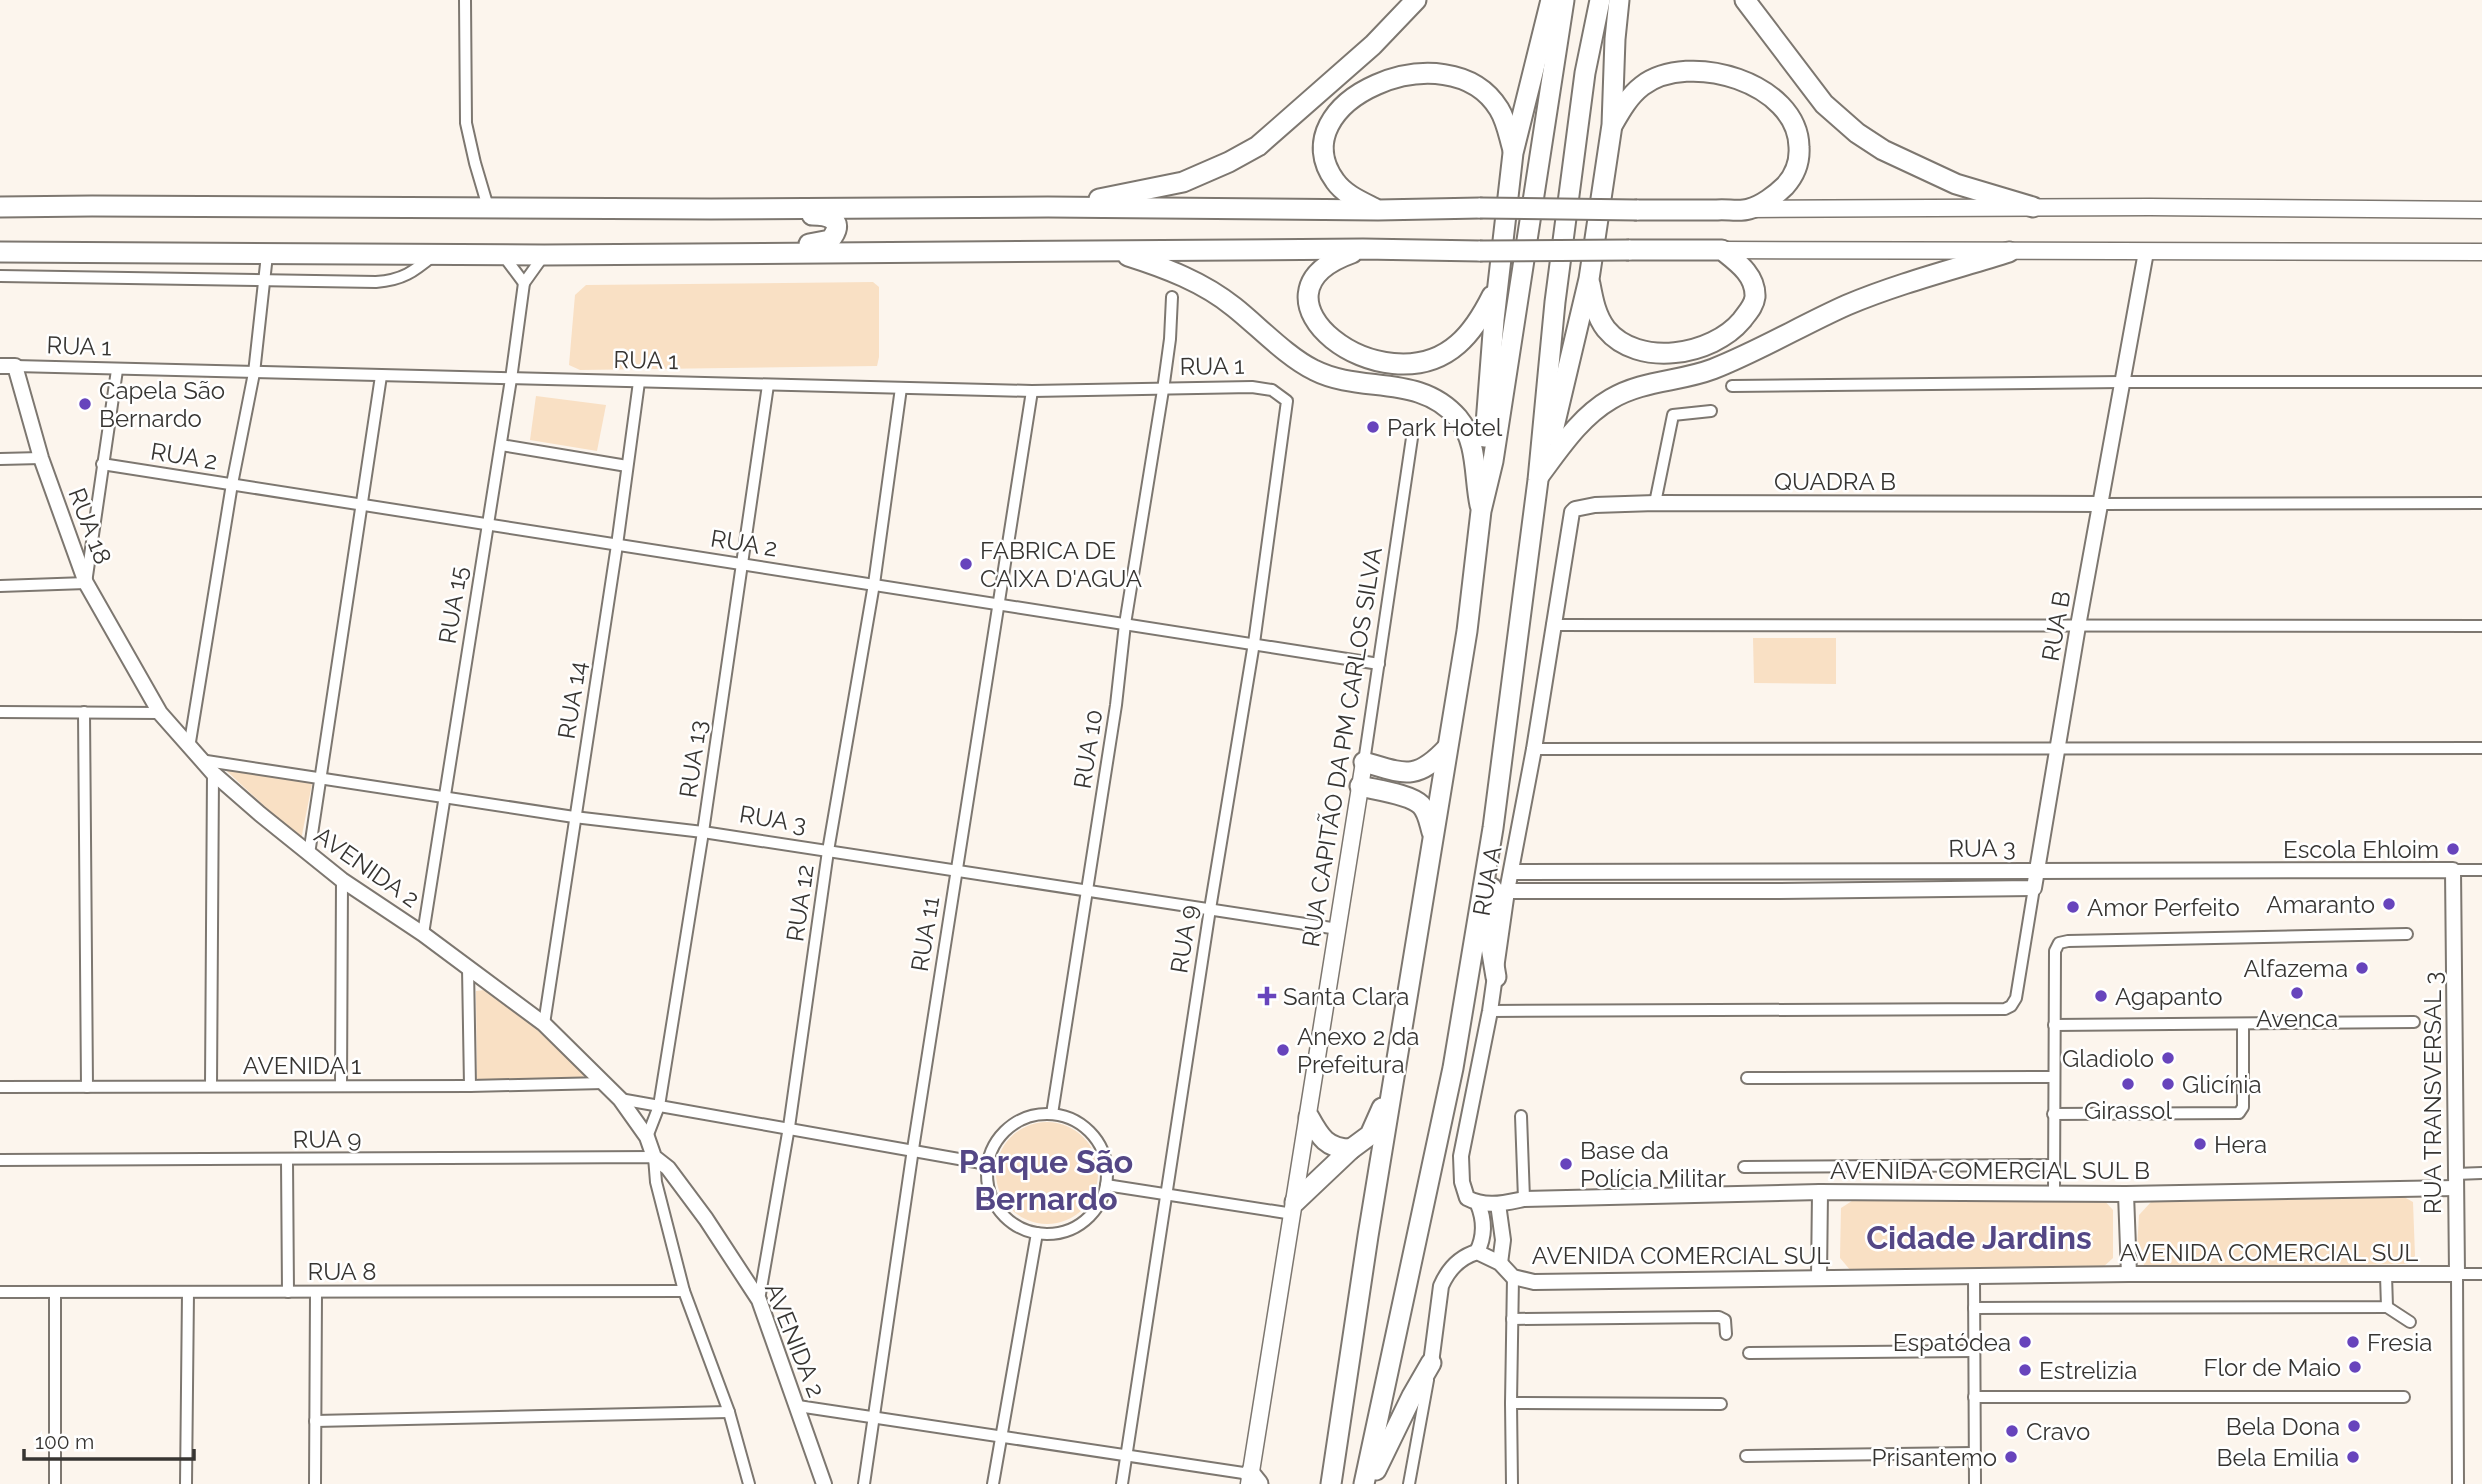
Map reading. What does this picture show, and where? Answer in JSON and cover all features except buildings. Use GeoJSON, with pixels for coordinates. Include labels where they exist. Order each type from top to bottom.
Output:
{"type":"FeatureCollection","features":[{"type":"Feature","properties":{"kind":"highway"},"geometry":{"type":"LineString","coordinates":[[1048,207],[1183,182],[1239,157],[1283,126],[1373,45],[1416,0]]}},
{"type":"Feature","properties":{"kind":"highway"},"geometry":{"type":"LineString","coordinates":[[1331,1484],[1368,1236],[1467,631],[1481,510],[1497,286],[1513,153],[1551,0]]}},
{"type":"Feature","properties":{"kind":"highway"},"geometry":{"type":"LineString","coordinates":[[1481,510],[1491,471],[1564,0]]}},
{"type":"Feature","properties":{"kind":"highway"},"geometry":{"type":"LineString","coordinates":[[1364,1484],[1453,1068],[1493,828],[1538,478],[1555,302],[1586,73],[1600,0]]}},
{"type":"Feature","properties":{"kind":"highway"},"geometry":{"type":"LineString","coordinates":[[1538,478],[1551,438],[1589,279],[1612,125],[1619,0]]}},
{"type":"Feature","properties":{"kind":"highway"},"geometry":{"type":"LineString","coordinates":[[1745,0],[1824,104],[1857,133],[1883,150],[1956,184],[2033,207]]}},
{"type":"Feature","properties":{"kind":"highway"},"geometry":{"type":"LineString","coordinates":[[0,207],[1749,209],[1779,191],[1789,181],[1797,168],[1800,153],[1799,138],[1783,108],[1760,90],[1712,72],[1670,74],[1643,85],[1632,94],[1612,125]]}},
{"type":"Feature","properties":{"kind":"highway"},"geometry":{"type":"LineString","coordinates":[[1378,210],[1350,195],[1335,182],[1327,167],[1324,145],[1327,129],[1336,113],[1359,93],[1383,81],[1425,74],[1451,76],[1472,84],[1491,98],[1499,108],[1513,153]]}},
{"type":"Feature","properties":{"kind":"highway"},"geometry":{"type":"LineString","coordinates":[[711,209],[742,216],[827,215],[836,225],[835,234],[830,240],[820,244],[740,245],[727,247],[719,253]]}},
{"type":"Feature","properties":{"kind":"highway"},"geometry":{"type":"LineString","coordinates":[[1363,249],[1340,257],[1320,271],[1314,278],[1308,299],[1313,318],[1329,337],[1352,352],[1371,360],[1407,364],[1424,362],[1447,352],[1457,346],[1475,325],[1497,286]]}},
{"type":"Feature","properties":{"kind":"highway"},"geometry":{"type":"LineString","coordinates":[[0,252],[544,255],[1363,249],[1722,250],[1747,272],[1755,298],[1753,306],[1736,326],[1713,343],[1694,351],[1664,353],[1626,344],[1616,338],[1599,319],[1589,279]]}},
{"type":"Feature","properties":{"kind":"highway"},"geometry":{"type":"LineString","coordinates":[[1111,251],[1180,274],[1205,288],[1232,305],[1313,370],[1353,382],[1396,386],[1436,400],[1457,417],[1466,429],[1471,442],[1481,510]]}},
{"type":"Feature","properties":{"kind":"highway"},"geometry":{"type":"LineString","coordinates":[[1538,478],[1574,431],[1598,407],[1625,392],[1646,384],[1712,370],[1847,305],[1907,283],[2009,252]]}},
{"type":"Feature","properties":{"kind":"highway"},"geometry":{"type":"LineString","coordinates":[[1364,762],[1402,772],[1417,771],[1429,767],[1447,748]]}},
{"type":"Feature","properties":{"kind":"highway"},"geometry":{"type":"LineString","coordinates":[[1360,786],[1420,804],[1427,813],[1433,835]]}},
{"type":"Feature","properties":{"kind":"highway"},"geometry":{"type":"LineString","coordinates":[[1493,828],[1491,947],[1496,977]]}},
{"type":"Feature","properties":{"kind":"highway"},"geometry":{"type":"LineString","coordinates":[[1294,1208],[1351,1149],[1370,1135],[1394,1081]]}},
{"type":"Feature","properties":{"kind":"highway"},"geometry":{"type":"LineString","coordinates":[[1309,1117],[1326,1143],[1338,1149],[1351,1149]]}},
{"type":"Feature","properties":{"kind":"highway"},"geometry":{"type":"LineString","coordinates":[[1370,1484],[1412,1396],[1431,1363]]}},
{"type":"Feature","properties":{"kind":"main road"},"geometry":{"type":"LineString","coordinates":[[1749,209],[2033,207],[2482,210]]}},
{"type":"Feature","properties":{"kind":"main road"},"geometry":{"type":"LineString","coordinates":[[1722,250],[2482,252]]}},
{"type":"Feature","properties":{"kind":"main road","name":"RUA CAPITÃO DA PM CARLOS SILVA"},"geometry":{"type":"LineString","coordinates":[[1253,1480],[1364,762]]}},
{"type":"Feature","properties":{"kind":"street"},"geometry":{"type":"LineString","coordinates":[[465,0],[466,123],[488,207]]}},
{"type":"Feature","properties":{"kind":"street","name":"RUA B"},"geometry":{"type":"LineString","coordinates":[[1490,1011],[1999,1009],[2011,1006],[2016,998],[2078,626],[2146,252]]}},
{"type":"Feature","properties":{"kind":"street"},"geometry":{"type":"LineString","coordinates":[[0,276],[388,281],[400,279],[435,254]]}},
{"type":"Feature","properties":{"kind":"street"},"geometry":{"type":"LineString","coordinates":[[189,748],[232,484],[254,373],[267,255]]}},
{"type":"Feature","properties":{"kind":"street"},"geometry":{"type":"LineString","coordinates":[[503,255],[524,283],[544,255]]}},
{"type":"Feature","properties":{"kind":"street","name":"RUA 15"},"geometry":{"type":"LineString","coordinates":[[423,934],[501,445],[524,283]]}},
{"type":"Feature","properties":{"kind":"street","name":"RUA 10"},"geometry":{"type":"LineString","coordinates":[[1052,1114],[1163,390],[1172,298]]}},
{"type":"Feature","properties":{"kind":"street","name":"RUA 1"},"geometry":{"type":"LineString","coordinates":[[7,366],[1032,391],[1263,388],[1272,390],[1287,401]]}},
{"type":"Feature","properties":{"kind":"street","name":"RUA 18"},"geometry":{"type":"LineString","coordinates":[[7,366],[86,583]]}},
{"type":"Feature","properties":{"kind":"street","name":"RUA 18"},"geometry":{"type":"LineString","coordinates":[[86,583],[117,370]]}},
{"type":"Feature","properties":{"kind":"street"},"geometry":{"type":"LineString","coordinates":[[309,855],[381,376]]}},
{"type":"Feature","properties":{"kind":"street","name":"RUA 14"},"geometry":{"type":"LineString","coordinates":[[544,1024],[639,382]]}},
{"type":"Feature","properties":{"kind":"street"},"geometry":{"type":"LineString","coordinates":[[1732,386],[2482,382]]}},
{"type":"Feature","properties":{"kind":"street","name":"RUA 13"},"geometry":{"type":"LineString","coordinates":[[648,1137],[659,1106],[703,832],[768,385]]}},
{"type":"Feature","properties":{"kind":"street","name":"RUA 12"},"geometry":{"type":"LineString","coordinates":[[759,1300],[789,1127],[828,851],[874,584],[901,388]]}},
{"type":"Feature","properties":{"kind":"street","name":"RUA 11"},"geometry":{"type":"LineString","coordinates":[[864,1484],[913,1149],[1032,391]]}},
{"type":"Feature","properties":{"kind":"street","name":"RUA 9"},"geometry":{"type":"LineString","coordinates":[[1122,1484],[1210,909],[1254,643],[1287,401]]}},
{"type":"Feature","properties":{"kind":"street"},"geometry":{"type":"LineString","coordinates":[[1655,503],[1673,415],[1711,411]]}},
{"type":"Feature","properties":{"kind":"street","name":"RUA CAPITÃO DA PM CARLOS SILVA"},"geometry":{"type":"LineString","coordinates":[[1364,762],[1413,431]]}},
{"type":"Feature","properties":{"kind":"street"},"geometry":{"type":"LineString","coordinates":[[501,445],[627,466]]}},
{"type":"Feature","properties":{"kind":"street"},"geometry":{"type":"LineString","coordinates":[[0,459],[41,458]]}},
{"type":"Feature","properties":{"kind":"street","name":"RUA 2"},"geometry":{"type":"LineString","coordinates":[[102,464],[1379,664]]}},
{"type":"Feature","properties":{"kind":"street","name":"QUADRA B"},"geometry":{"type":"LineString","coordinates":[[1572,512],[1595,505],[1655,503],[2101,504]]}},
{"type":"Feature","properties":{"kind":"street"},"geometry":{"type":"LineString","coordinates":[[2101,504],[2482,503]]}},
{"type":"Feature","properties":{"kind":"street","name":"RUA A"},"geometry":{"type":"LineString","coordinates":[[1478,1204],[1467,1198],[1460,1170],[1496,977],[1507,891],[1534,749],[1572,512]]}},
{"type":"Feature","properties":{"kind":"street"},"geometry":{"type":"LineString","coordinates":[[0,586],[86,583]]}},
{"type":"Feature","properties":{"kind":"street","name":"AVENIDA 2"},"geometry":{"type":"LineString","coordinates":[[86,583],[160,713],[200,760],[309,855],[423,934],[544,1024],[620,1099],[648,1137],[654,1157],[656,1182],[684,1291],[729,1412],[749,1484]]}},
{"type":"Feature","properties":{"kind":"street"},"geometry":{"type":"LineString","coordinates":[[1552,625],[2482,626]]}},
{"type":"Feature","properties":{"kind":"street"},"geometry":{"type":"LineString","coordinates":[[0,712],[160,713]]}},
{"type":"Feature","properties":{"kind":"street"},"geometry":{"type":"LineString","coordinates":[[84,712],[88,1087]]}},
{"type":"Feature","properties":{"kind":"street"},"geometry":{"type":"LineString","coordinates":[[1534,749],[2482,748]]}},
{"type":"Feature","properties":{"kind":"street","name":"RUA 3"},"geometry":{"type":"LineString","coordinates":[[200,760],[574,817],[703,832],[1338,929]]}},
{"type":"Feature","properties":{"kind":"street"},"geometry":{"type":"LineString","coordinates":[[211,1086],[214,773]]}},
{"type":"Feature","properties":{"kind":"street","name":"RUA 3"},"geometry":{"type":"LineString","coordinates":[[1512,872],[1780,874],[2038,870],[2453,870]]}},
{"type":"Feature","properties":{"kind":"street"},"geometry":{"type":"LineString","coordinates":[[2453,870],[2482,870]]}},
{"type":"Feature","properties":{"kind":"street","name":"RUA TRANSVERSAL 3"},"geometry":{"type":"LineString","coordinates":[[2453,870],[2458,1484]]}},
{"type":"Feature","properties":{"kind":"street"},"geometry":{"type":"LineString","coordinates":[[1780,874],[1780,891]]}},
{"type":"Feature","properties":{"kind":"street"},"geometry":{"type":"LineString","coordinates":[[341,1086],[342,880]]}},
{"type":"Feature","properties":{"kind":"street","name":"RUA 3"},"geometry":{"type":"LineString","coordinates":[[1507,891],[2035,888]]}},
{"type":"Feature","properties":{"kind":"street"},"geometry":{"type":"LineString","coordinates":[[2053,1194],[2055,951],[2059,943],[2407,934]]}},
{"type":"Feature","properties":{"kind":"street"},"geometry":{"type":"LineString","coordinates":[[468,968],[470,1086]]}},
{"type":"Feature","properties":{"kind":"street"},"geometry":{"type":"LineString","coordinates":[[2054,1025],[2414,1022]]}},
{"type":"Feature","properties":{"kind":"street"},"geometry":{"type":"LineString","coordinates":[[2053,1114],[2235,1114],[2241,1111],[2243,1024]]}},
{"type":"Feature","properties":{"kind":"street"},"geometry":{"type":"LineString","coordinates":[[1747,1078],[2054,1077]]}},
{"type":"Feature","properties":{"kind":"street","name":"AVENIDA 1"},"geometry":{"type":"LineString","coordinates":[[0,1087],[470,1086],[604,1083]]}},
{"type":"Feature","properties":{"kind":"street"},"geometry":{"type":"LineString","coordinates":[[620,1099],[987,1164]]}},
{"type":"Feature","properties":{"kind":"street"},"geometry":{"type":"LineString","coordinates":[[1052,1114],[1071,1119],[1088,1130],[1100,1146],[1106,1165],[1106,1185],[1100,1202],[1089,1217],[1073,1228],[1056,1233],[1037,1233],[1019,1227],[1004,1216],[993,1201],[987,1183],[987,1164],[993,1147],[1010,1127],[1034,1115],[1052,1114]]}},
{"type":"Feature","properties":{"kind":"street"},"geometry":{"type":"LineString","coordinates":[[1409,1484],[1431,1363],[1441,1286],[1445,1277],[1461,1260],[1477,1252],[1482,1242],[1484,1227],[1478,1204],[1498,1204],[1524,1199],[1521,1116]]}},
{"type":"Feature","properties":{"kind":"street","name":"RUA 9"},"geometry":{"type":"LineString","coordinates":[[0,1160],[654,1157]]}},
{"type":"Feature","properties":{"kind":"street","name":"AVENIDA 2"},"geometry":{"type":"LineString","coordinates":[[654,1157],[668,1168],[706,1219],[759,1300],[824,1484]]}},
{"type":"Feature","properties":{"kind":"street"},"geometry":{"type":"LineString","coordinates":[[287,1160],[288,1292]]}},
{"type":"Feature","properties":{"kind":"street"},"geometry":{"type":"LineString","coordinates":[[1745,1167],[2053,1166]]}},
{"type":"Feature","properties":{"kind":"street"},"geometry":{"type":"LineString","coordinates":[[2455,1181],[2482,1173]]}},
{"type":"Feature","properties":{"kind":"street","name":"AVENIDA COMERCIAL SUL B"},"geometry":{"type":"LineString","coordinates":[[1524,1199],[1820,1192],[2126,1194],[2455,1181]]}},
{"type":"Feature","properties":{"kind":"street"},"geometry":{"type":"LineString","coordinates":[[1106,1185],[1294,1208]]}},
{"type":"Feature","properties":{"kind":"street"},"geometry":{"type":"LineString","coordinates":[[1819,1278],[1820,1192]]}},
{"type":"Feature","properties":{"kind":"street"},"geometry":{"type":"LineString","coordinates":[[2126,1194],[2129,1274]]}},
{"type":"Feature","properties":{"kind":"street"},"geometry":{"type":"LineString","coordinates":[[1477,1252],[1500,1263],[1503,1240],[1498,1204]]}},
{"type":"Feature","properties":{"kind":"street"},"geometry":{"type":"LineString","coordinates":[[993,1484],[1037,1233]]}},
{"type":"Feature","properties":{"kind":"street","name":"AVENIDA COMERCIAL SUL"},"geometry":{"type":"LineString","coordinates":[[1500,1263],[1513,1277],[1534,1282],[2129,1274],[2456,1274]]}},
{"type":"Feature","properties":{"kind":"street"},"geometry":{"type":"LineString","coordinates":[[2456,1274],[2482,1274]]}},
{"type":"Feature","properties":{"kind":"street"},"geometry":{"type":"LineString","coordinates":[[2386,1275],[2387,1307]]}},
{"type":"Feature","properties":{"kind":"street"},"geometry":{"type":"LineString","coordinates":[[1512,1484],[1513,1277]]}},
{"type":"Feature","properties":{"kind":"street"},"geometry":{"type":"LineString","coordinates":[[1974,1277],[1975,1484]]}},
{"type":"Feature","properties":{"kind":"street","name":"RUA 8"},"geometry":{"type":"LineString","coordinates":[[0,1292],[684,1291]]}},
{"type":"Feature","properties":{"kind":"street"},"geometry":{"type":"LineString","coordinates":[[186,1484],[188,1292]]}},
{"type":"Feature","properties":{"kind":"street"},"geometry":{"type":"LineString","coordinates":[[55,1293],[55,1484]]}},
{"type":"Feature","properties":{"kind":"street"},"geometry":{"type":"LineString","coordinates":[[315,1484],[316,1293]]}},
{"type":"Feature","properties":{"kind":"street"},"geometry":{"type":"LineString","coordinates":[[1974,1308],[2387,1307],[2410,1322]]}},
{"type":"Feature","properties":{"kind":"street"},"geometry":{"type":"LineString","coordinates":[[1512,1319],[1719,1317],[1725,1320],[1726,1334]]}},
{"type":"Feature","properties":{"kind":"street"},"geometry":{"type":"LineString","coordinates":[[1749,1353],[1974,1351]]}},
{"type":"Feature","properties":{"kind":"street"},"geometry":{"type":"LineString","coordinates":[[1974,1397],[2404,1397]]}},
{"type":"Feature","properties":{"kind":"street"},"geometry":{"type":"LineString","coordinates":[[1511,1404],[1721,1404]]}},
{"type":"Feature","properties":{"kind":"street"},"geometry":{"type":"LineString","coordinates":[[798,1406],[1127,1455],[1253,1480]]}},
{"type":"Feature","properties":{"kind":"street"},"geometry":{"type":"LineString","coordinates":[[315,1421],[729,1412]]}},
{"type":"Feature","properties":{"kind":"street"},"geometry":{"type":"LineString","coordinates":[[1746,1456],[1974,1453]]}},
{"type":"Feature","properties":{"kind":"shaded area"},"geometry":{"type":"Polygon","coordinates":[[[873,282],[879,287],[877,366],[580,370],[569,365],[575,295],[586,285],[873,282]]]}},
{"type":"Feature","properties":{"kind":"shaded area"},"geometry":{"type":"Polygon","coordinates":[[[536,396],[606,405],[597,451],[530,440],[536,396]]]}},
{"type":"Feature","properties":{"kind":"shaded area"},"geometry":{"type":"Polygon","coordinates":[[[1753,638],[1836,638],[1836,684],[1754,683],[1753,638]]]}},
{"type":"Feature","properties":{"kind":"shaded area"},"geometry":{"type":"Polygon","coordinates":[[[217,762],[313,779],[301,840],[217,762]]]}},
{"type":"Feature","properties":{"kind":"shaded area"},"geometry":{"type":"Polygon","coordinates":[[[484,990],[535,1028],[581,1071],[584,1075],[581,1081],[483,1084],[477,1078],[476,991],[484,990]]]}},
{"type":"Feature","properties":{"kind":"shaded area"},"geometry":{"type":"Polygon","coordinates":[[[1047,1122],[1067,1126],[1083,1137],[1094,1153],[1098,1173],[1094,1193],[1083,1209],[1067,1220],[1047,1224],[1027,1220],[1011,1209],[1000,1193],[996,1173],[1000,1153],[1011,1137],[1027,1126],[1047,1122]]]}},
{"type":"Feature","properties":{"kind":"shaded area"},"geometry":{"type":"Polygon","coordinates":[[[2404,1197],[2413,1202],[2415,1256],[2407,1264],[2162,1268],[2145,1267],[2137,1249],[2139,1215],[2151,1202],[2404,1197]]]}},
{"type":"Feature","properties":{"kind":"shaded area"},"geometry":{"type":"Polygon","coordinates":[[[2102,1198],[2113,1210],[2113,1258],[2101,1269],[1851,1271],[1840,1258],[1841,1208],[1855,1199],[2102,1198]]]}},
{"type":"Feature","properties":{"kind":"place","name":"Capela São Bernardo"},"geometry":{"type":"Point","coordinates":[85,404]}},
{"type":"Feature","properties":{"kind":"place","name":"Park Hotel"},"geometry":{"type":"Point","coordinates":[1373,427]}},
{"type":"Feature","properties":{"kind":"place","name":"FABRICA DE CAIXA D'AGUA"},"geometry":{"type":"Point","coordinates":[966,564]}},
{"type":"Feature","properties":{"kind":"place","name":"Escola Ehloim"},"geometry":{"type":"Point","coordinates":[2453,849]}},
{"type":"Feature","properties":{"kind":"place","name":"Amaranto"},"geometry":{"type":"Point","coordinates":[2389,904]}},
{"type":"Feature","properties":{"kind":"place","name":"Amor Perfeito"},"geometry":{"type":"Point","coordinates":[2073,907]}},
{"type":"Feature","properties":{"kind":"place","name":"Alfazema"},"geometry":{"type":"Point","coordinates":[2362,968]}},
{"type":"Feature","properties":{"kind":"place","name":"Avenca"},"geometry":{"type":"Point","coordinates":[2297,993]}},
{"type":"Feature","properties":{"kind":"place","name":"Santa Clara"},"geometry":{"type":"Point","coordinates":[1267,996]}},
{"type":"Feature","properties":{"kind":"place","name":"Agapanto"},"geometry":{"type":"Point","coordinates":[2101,996]}},
{"type":"Feature","properties":{"kind":"place","name":"Anexo 2 da Prefeitura"},"geometry":{"type":"Point","coordinates":[1283,1050]}},
{"type":"Feature","properties":{"kind":"place","name":"Gladiolo"},"geometry":{"type":"Point","coordinates":[2168,1058]}},
{"type":"Feature","properties":{"kind":"place","name":"Girassol"},"geometry":{"type":"Point","coordinates":[2128,1084]}},
{"type":"Feature","properties":{"kind":"place","name":"Glicínia"},"geometry":{"type":"Point","coordinates":[2168,1084]}},
{"type":"Feature","properties":{"kind":"place","name":"Hera"},"geometry":{"type":"Point","coordinates":[2200,1144]}},
{"type":"Feature","properties":{"kind":"place","name":"Base da Polícia Militar"},"geometry":{"type":"Point","coordinates":[1566,1164]}},
{"type":"Feature","properties":{"kind":"place","name":"Espatódea"},"geometry":{"type":"Point","coordinates":[2025,1342]}},
{"type":"Feature","properties":{"kind":"place","name":"Fresia"},"geometry":{"type":"Point","coordinates":[2353,1342]}},
{"type":"Feature","properties":{"kind":"place","name":"Flor de Maio"},"geometry":{"type":"Point","coordinates":[2355,1367]}},
{"type":"Feature","properties":{"kind":"place","name":"Estrelizia"},"geometry":{"type":"Point","coordinates":[2025,1370]}},
{"type":"Feature","properties":{"kind":"place","name":"Bela Dona"},"geometry":{"type":"Point","coordinates":[2354,1426]}},
{"type":"Feature","properties":{"kind":"place","name":"Cravo"},"geometry":{"type":"Point","coordinates":[2012,1431]}},
{"type":"Feature","properties":{"kind":"place","name":"Prisantemo"},"geometry":{"type":"Point","coordinates":[2011,1457]}},
{"type":"Feature","properties":{"kind":"place","name":"Bela Emilia"},"geometry":{"type":"Point","coordinates":[2353,1457]}},
{"type":"Feature","properties":{"kind":"district","name":"Parque São Bernardo"},"geometry":{"type":"Point","coordinates":[1046,1180]}},
{"type":"Feature","properties":{"kind":"district","name":"Cidade Jardins"},"geometry":{"type":"Point","coordinates":[1979,1237]}}]}
